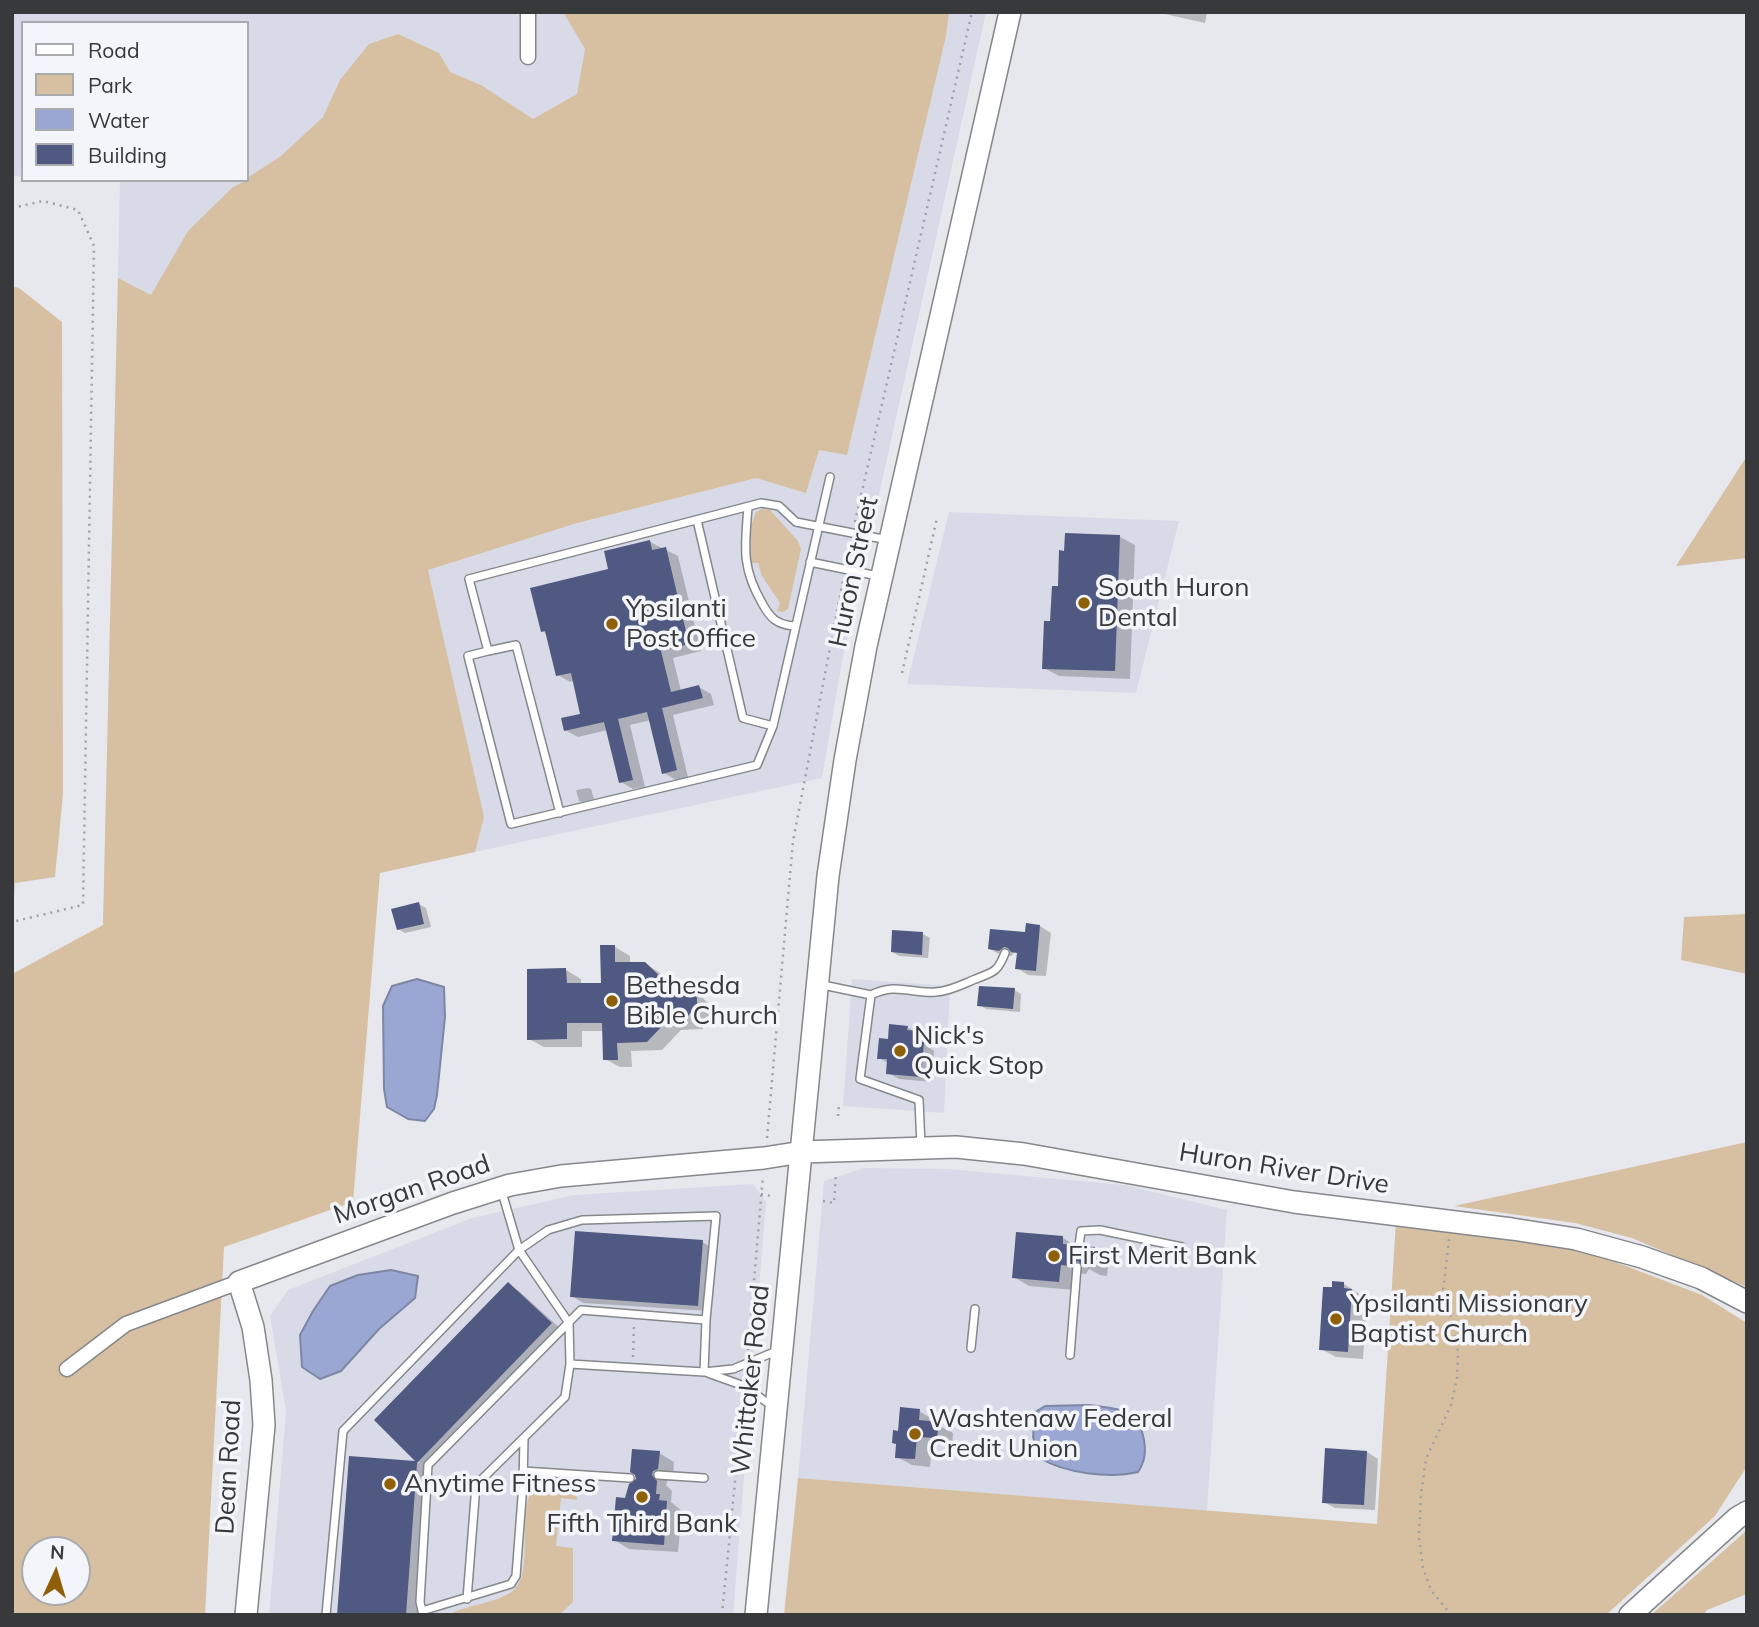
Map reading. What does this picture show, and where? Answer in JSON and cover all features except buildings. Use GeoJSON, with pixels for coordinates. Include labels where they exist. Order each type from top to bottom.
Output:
{"type":"FeatureCollection","features":[{"type":"Feature","properties":{"kind":"main road","name":"Huron Street"},"geometry":{"type":"LineString","coordinates":[[802,1152],[829,870],[845,760],[889,540],[1010,12]]}},
{"type":"Feature","properties":{"kind":"main road","name":"Huron River Drive"},"geometry":{"type":"LineString","coordinates":[[802,1152],[956,1147],[1024,1154],[1294,1202],[1576,1239],[1642,1256],[1701,1278],[1747,1303]]}},
{"type":"Feature","properties":{"kind":"main road","name":"Morgan Road"},"geometry":{"type":"LineString","coordinates":[[239,1282],[501,1188],[561,1176],[764,1158],[802,1152]]}},
{"type":"Feature","properties":{"kind":"main road","name":"Whittaker Road"},"geometry":{"type":"LineString","coordinates":[[757,1615],[802,1152]]}},
{"type":"Feature","properties":{"kind":"main road","name":"Dean Road"},"geometry":{"type":"LineString","coordinates":[[239,1282],[253,1327],[264,1425],[246,1615]]}},
{"type":"Feature","properties":{"kind":"main road"},"geometry":{"type":"LineString","coordinates":[[1630,1615],[1742,1515],[1747,1495]]}},
{"type":"Feature","properties":{"kind":"street"},"geometry":{"type":"LineString","coordinates":[[528,12],[528,57]]}},
{"type":"Feature","properties":{"kind":"street","name":"Morgan Road"},"geometry":{"type":"LineString","coordinates":[[67,1369],[126,1324],[239,1282]]}},
{"type":"Feature","properties":{"kind":"lane"},"geometry":{"type":"LineString","coordinates":[[560,813],[516,645],[468,656],[510,824],[560,813],[757,765],[773,726],[830,477]]}},
{"type":"Feature","properties":{"kind":"lane"},"geometry":{"type":"LineString","coordinates":[[488,651],[469,579],[761,503],[779,506],[796,522],[889,540]]}},
{"type":"Feature","properties":{"kind":"lane"},"geometry":{"type":"LineString","coordinates":[[748,507],[746,562],[750,583],[770,617],[787,626],[795,626]]}},
{"type":"Feature","properties":{"kind":"lane"},"geometry":{"type":"LineString","coordinates":[[697,520],[743,718],[773,726]]}},
{"type":"Feature","properties":{"kind":"lane"},"geometry":{"type":"LineString","coordinates":[[810,562],[881,577]]}},
{"type":"Feature","properties":{"kind":"lane"},"geometry":{"type":"LineString","coordinates":[[818,984],[871,995],[894,987],[938,992],[992,974],[1001,965],[1005,953]]}},
{"type":"Feature","properties":{"kind":"lane"},"geometry":{"type":"LineString","coordinates":[[871,995],[860,1079],[919,1100],[922,1148]]}},
{"type":"Feature","properties":{"kind":"lane"},"geometry":{"type":"LineString","coordinates":[[467,1599],[477,1485],[565,1397],[569,1364],[569,1323],[519,1250],[501,1188]]}},
{"type":"Feature","properties":{"kind":"lane"},"geometry":{"type":"LineString","coordinates":[[326,1615],[343,1431],[519,1250],[548,1230],[582,1220],[716,1216],[704,1372]]}},
{"type":"Feature","properties":{"kind":"lane"},"geometry":{"type":"LineString","coordinates":[[1079,1245],[1081,1231],[1100,1230],[1182,1247]]}},
{"type":"Feature","properties":{"kind":"lane"},"geometry":{"type":"LineString","coordinates":[[1070,1355],[1077,1267]]}},
{"type":"Feature","properties":{"kind":"lane"},"geometry":{"type":"LineString","coordinates":[[971,1348],[975,1309]]}},
{"type":"Feature","properties":{"kind":"lane"},"geometry":{"type":"LineString","coordinates":[[524,1438],[516,1576],[511,1584],[423,1613],[419,1602],[428,1465],[581,1310],[706,1320]]}},
{"type":"Feature","properties":{"kind":"lane"},"geometry":{"type":"LineString","coordinates":[[569,1364],[704,1372],[733,1368],[783,1348]]}},
{"type":"Feature","properties":{"kind":"lane"},"geometry":{"type":"LineString","coordinates":[[704,1372],[744,1386],[777,1409]]}},
{"type":"Feature","properties":{"kind":"lane"},"geometry":{"type":"LineString","coordinates":[[523,1471],[630,1478]]}},
{"type":"Feature","properties":{"kind":"lane"},"geometry":{"type":"LineString","coordinates":[[658,1475],[704,1478]]}},
{"type":"Feature","properties":{"kind":"path"},"geometry":{"type":"LineString","coordinates":[[856,520],[972,12]]}},
{"type":"Feature","properties":{"kind":"path"},"geometry":{"type":"LineString","coordinates":[[12,208],[43,201],[78,210],[94,246],[83,905],[12,922]]}},
{"type":"Feature","properties":{"kind":"path"},"geometry":{"type":"LineString","coordinates":[[902,673],[937,518]]}},
{"type":"Feature","properties":{"kind":"path"},"geometry":{"type":"LineString","coordinates":[[848,551],[850,544]]}},
{"type":"Feature","properties":{"kind":"path"},"geometry":{"type":"LineString","coordinates":[[766,1140],[793,841],[842,583]]}},
{"type":"Feature","properties":{"kind":"path"},"geometry":{"type":"LineString","coordinates":[[838,1116],[839,1104]]}},
{"type":"Feature","properties":{"kind":"path"},"geometry":{"type":"LineString","coordinates":[[823,1202],[834,1203],[836,1174]]}},
{"type":"Feature","properties":{"kind":"path"},"geometry":{"type":"LineString","coordinates":[[747,1357],[762,1193],[771,1196]]}},
{"type":"Feature","properties":{"kind":"path"},"geometry":{"type":"LineString","coordinates":[[1451,1615],[1431,1590],[1423,1568],[1419,1537],[1420,1494],[1426,1459],[1451,1405],[1457,1378],[1458,1353],[1454,1327],[1443,1291],[1452,1222]]}},
{"type":"Feature","properties":{"kind":"path"},"geometry":{"type":"LineString","coordinates":[[632,1368],[635,1315]]}},
{"type":"Feature","properties":{"kind":"path"},"geometry":{"type":"LineString","coordinates":[[722,1615],[744,1391]]}},
{"type":"Feature","properties":{"kind":"shaded area"},"geometry":{"type":"Polygon","coordinates":[[[12,12],[986,12],[842,662],[822,778],[380,872],[103,925],[120,182],[248,182],[248,21],[21,21],[21,175],[12,177],[12,12]]]}},
{"type":"Feature","properties":{"kind":"shaded area"},"geometry":{"type":"Polygon","coordinates":[[[949,512],[1179,521],[1136,693],[907,684],[949,512]]]}},
{"type":"Feature","properties":{"kind":"shaded area"},"geometry":{"type":"Polygon","coordinates":[[[852,979],[950,986],[944,1113],[843,1106],[852,979]]]}},
{"type":"Feature","properties":{"kind":"shaded area"},"geometry":{"type":"Polygon","coordinates":[[[864,1168],[948,1169],[1125,1185],[1227,1210],[1207,1511],[798,1478],[824,1181],[864,1168]]]}},
{"type":"Feature","properties":{"kind":"shaded area"},"geometry":{"type":"Polygon","coordinates":[[[753,1184],[766,1202],[733,1615],[269,1615],[286,1411],[270,1316],[288,1290],[472,1218],[574,1195],[753,1184]]]}},
{"type":"Feature","properties":{"kind":"green space"},"geometry":{"type":"Polygon","coordinates":[[[563,12],[949,12],[946,36],[847,455],[819,450],[806,493],[756,478],[577,523],[428,570],[484,817],[475,852],[380,873],[353,1202],[224,1247],[205,1615],[12,1615],[12,974],[103,925],[118,278],[151,295],[188,231],[233,187],[248,182],[248,177],[281,156],[323,117],[340,80],[369,44],[398,34],[439,53],[450,72],[481,85],[533,119],[577,94],[585,49],[563,12]]]}},
{"type":"Feature","properties":{"kind":"green space"},"geometry":{"type":"Polygon","coordinates":[[[12,286],[19,288],[62,322],[63,794],[55,877],[15,883],[14,897],[12,897],[12,286]]]}},
{"type":"Feature","properties":{"kind":"green space"},"geometry":{"type":"Polygon","coordinates":[[[1747,456],[1747,558],[1676,566],[1747,456]]]}},
{"type":"Feature","properties":{"kind":"green space"},"geometry":{"type":"Polygon","coordinates":[[[762,509],[770,510],[798,541],[801,549],[788,609],[783,612],[777,611],[780,603],[762,576],[758,563],[750,563],[751,526],[756,512],[762,509]]]}},
{"type":"Feature","properties":{"kind":"green space"},"geometry":{"type":"Polygon","coordinates":[[[1747,914],[1747,974],[1681,960],[1684,917],[1747,914]]]}},
{"type":"Feature","properties":{"kind":"green space"},"geometry":{"type":"Polygon","coordinates":[[[1747,1142],[1747,1287],[1632,1238],[1575,1223],[1454,1206],[1747,1142]]]}},
{"type":"Feature","properties":{"kind":"green space"},"geometry":{"type":"Polygon","coordinates":[[[1396,1221],[1576,1247],[1702,1295],[1747,1323],[1747,1466],[1715,1516],[1606,1615],[784,1615],[798,1478],[1377,1524],[1396,1221]]]}},
{"type":"Feature","properties":{"kind":"green space"},"geometry":{"type":"Polygon","coordinates":[[[539,1481],[569,1485],[577,1500],[561,1498],[556,1546],[573,1548],[573,1602],[559,1615],[447,1615],[503,1597],[518,1585],[525,1557],[527,1506],[531,1492],[539,1481]]]}},
{"type":"Feature","properties":{"kind":"green space"},"geometry":{"type":"Polygon","coordinates":[[[1747,1530],[1747,1594],[1707,1610],[1703,1615],[1651,1615],[1747,1530]]]}},
{"type":"Feature","properties":{"kind":"water"},"geometry":{"type":"Polygon","coordinates":[[[417,979],[444,987],[445,1017],[437,1095],[434,1109],[425,1121],[408,1119],[387,1107],[384,1089],[383,1006],[392,986],[417,979]]]}},
{"type":"Feature","properties":{"kind":"water"},"geometry":{"type":"Polygon","coordinates":[[[391,1270],[418,1276],[415,1298],[379,1329],[341,1371],[320,1379],[302,1367],[300,1335],[330,1286],[358,1275],[391,1270]]]}},
{"type":"Feature","properties":{"kind":"water"},"geometry":{"type":"Polygon","coordinates":[[[1089,1405],[1117,1409],[1137,1421],[1145,1449],[1144,1460],[1138,1472],[1101,1475],[1074,1471],[1040,1458],[1033,1437],[1035,1412],[1045,1406],[1089,1405]]]}},
{"type":"Feature","properties":{"kind":"place","name":"South Huron Dental"},"geometry":{"type":"Point","coordinates":[1084,603]}},
{"type":"Feature","properties":{"kind":"place","name":"Ypsilanti Post Office"},"geometry":{"type":"Point","coordinates":[612,624]}},
{"type":"Feature","properties":{"kind":"place","name":"Bethesda Bible Church"},"geometry":{"type":"Point","coordinates":[612,1001]}},
{"type":"Feature","properties":{"kind":"place","name":"Nick's Quick Stop"},"geometry":{"type":"Point","coordinates":[900,1051]}},
{"type":"Feature","properties":{"kind":"place","name":"First Merit Bank"},"geometry":{"type":"Point","coordinates":[1054,1256]}},
{"type":"Feature","properties":{"kind":"place","name":"Ypsilanti Missionary Baptist Church"},"geometry":{"type":"Point","coordinates":[1336,1319]}},
{"type":"Feature","properties":{"kind":"place","name":"Washtenaw Federal Credit Union"},"geometry":{"type":"Point","coordinates":[915,1434]}},
{"type":"Feature","properties":{"kind":"place","name":"Anytime Fitness"},"geometry":{"type":"Point","coordinates":[390,1484]}},
{"type":"Feature","properties":{"kind":"place","name":"Fifth Third Bank"},"geometry":{"type":"Point","coordinates":[642,1497]}}]}
